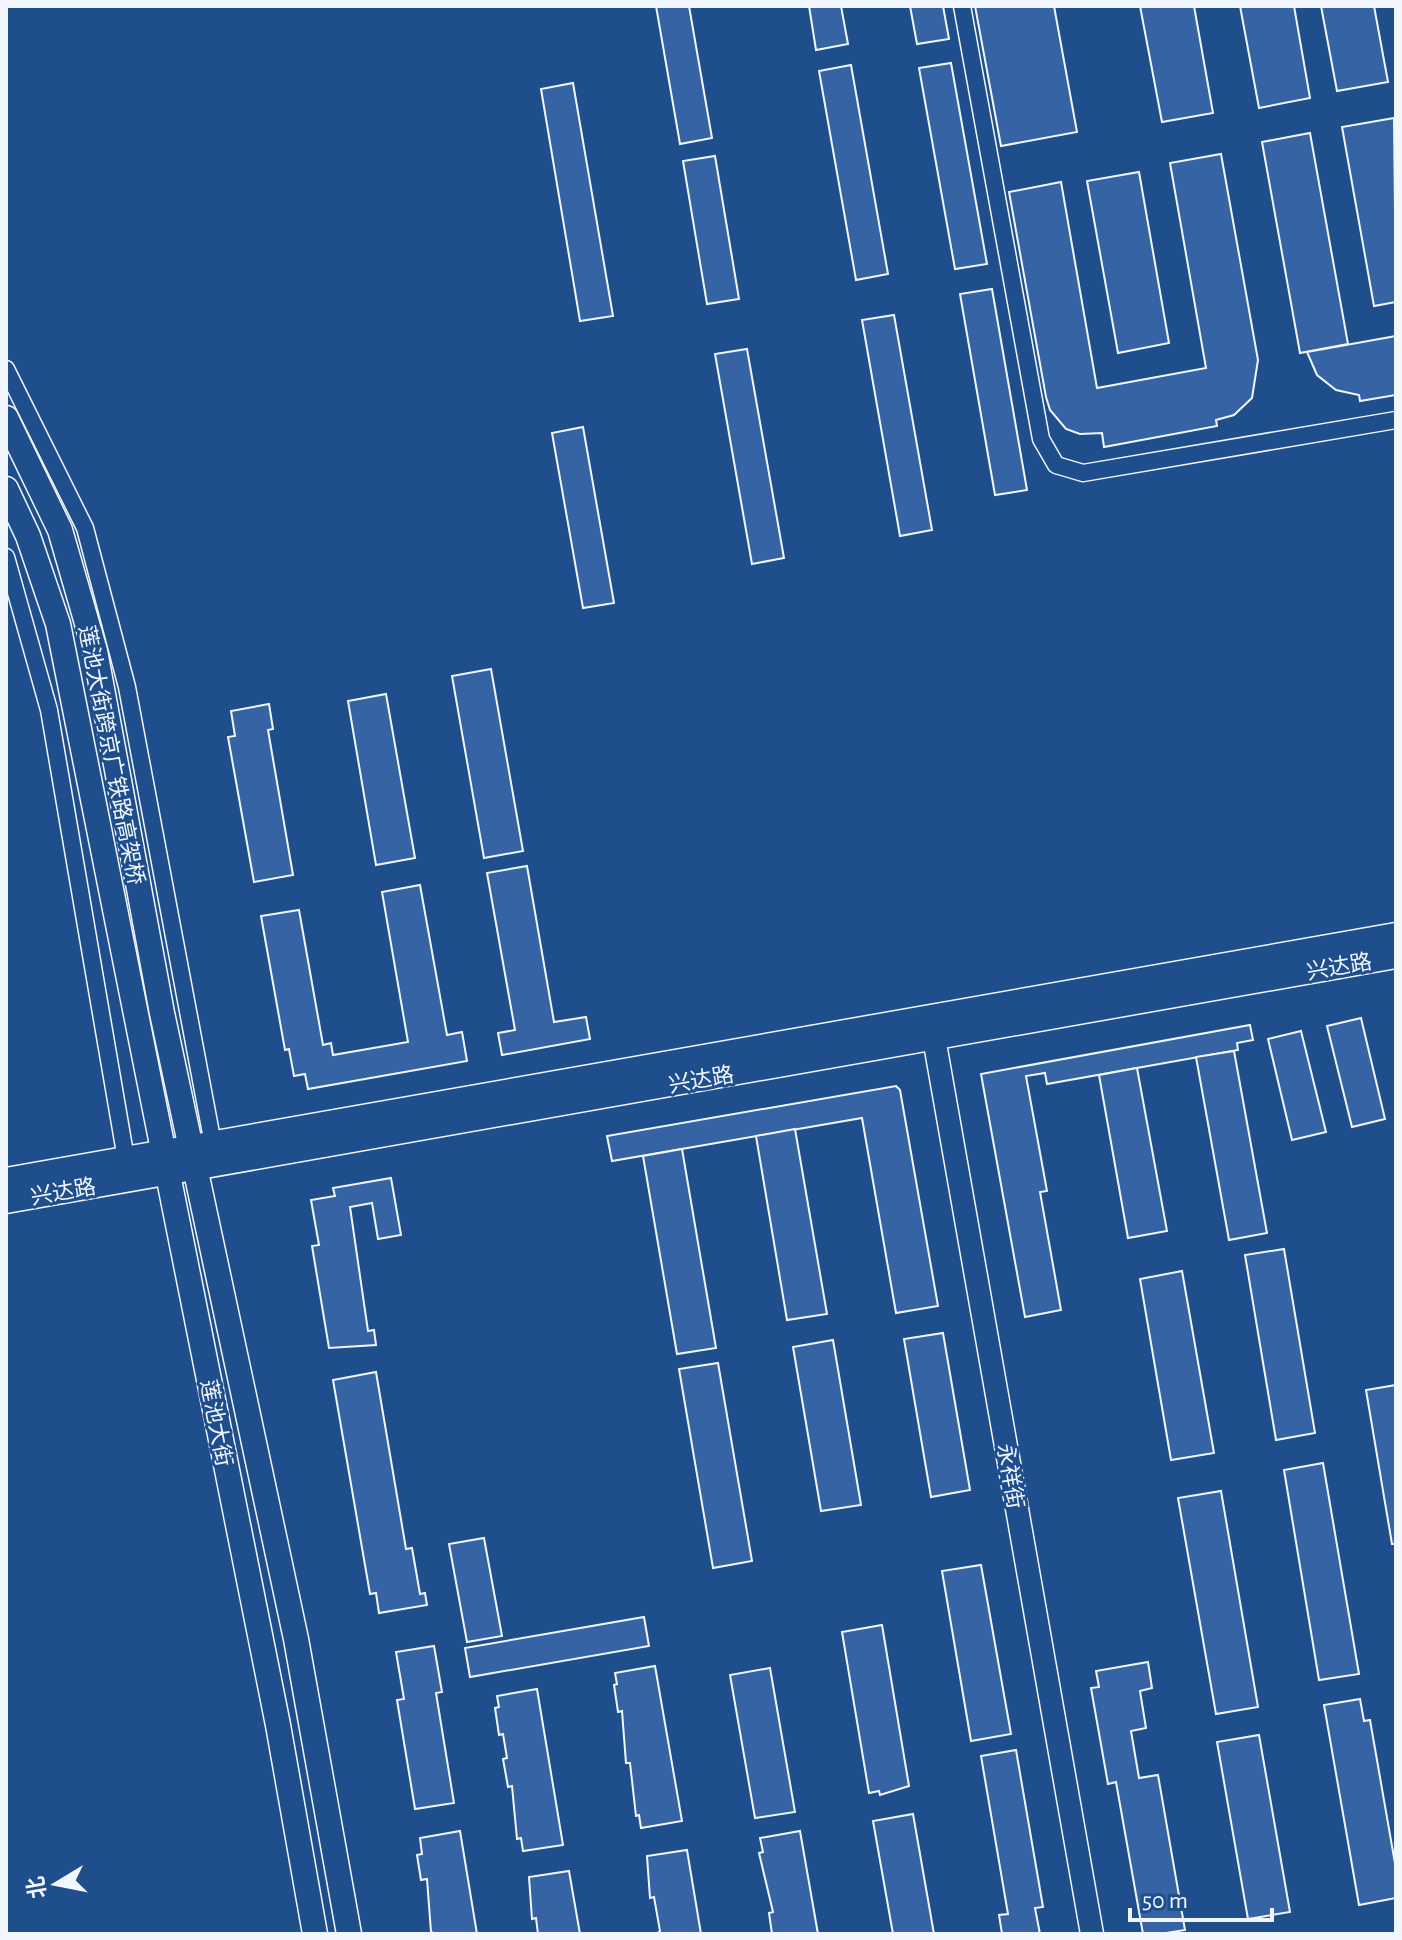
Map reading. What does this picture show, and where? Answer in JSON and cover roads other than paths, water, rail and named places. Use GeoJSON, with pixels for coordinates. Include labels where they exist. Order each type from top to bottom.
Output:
{"type":"FeatureCollection","features":[{"type":"Feature","properties":{"kind":"main road","name":"莲池大街跨京广铁路高架桥"},"geometry":{"type":"LineString","coordinates":[[6,418],[60,530],[95,651],[144,915]]}},
{"type":"Feature","properties":{"kind":"main road","name":"莲池大街跨京广铁路高架桥"},"geometry":{"type":"LineString","coordinates":[[6,489],[28,536],[58,624],[114,914]]}},
{"type":"Feature","properties":{"kind":"main road","name":"莲池大街"},"geometry":{"type":"LineString","coordinates":[[114,914],[278,1725],[315,1934]]}},
{"type":"Feature","properties":{"kind":"main road","name":"莲池大街"},"geometry":{"type":"LineString","coordinates":[[144,915],[201,1153],[296,1639],[349,1934]]}},
{"type":"Feature","properties":{"kind":"main road","name":"兴达路"},"geometry":{"type":"LineString","coordinates":[[933,1028],[1396,935]]}},
{"type":"Feature","properties":{"kind":"main road","name":"兴达路"},"geometry":{"type":"LineString","coordinates":[[6,1201],[201,1153],[933,1028],[1396,956]]}},
{"type":"Feature","properties":{"kind":"main road","name":"兴达路"},"geometry":{"type":"LineString","coordinates":[[6,1180],[126,1159],[166,1163]]}},
{"type":"Feature","properties":{"kind":"street"},"geometry":{"type":"LineString","coordinates":[[962,6],[1041,439],[1056,465],[1083,473],[1396,420]]}},
{"type":"Feature","properties":{"kind":"street"},"geometry":{"type":"LineString","coordinates":[[6,369],[85,528],[127,687],[201,1153]]}},
{"type":"Feature","properties":{"kind":"street"},"geometry":{"type":"LineString","coordinates":[[6,557],[49,710],[126,1159]]}},
{"type":"Feature","properties":{"kind":"street","name":"永祥街"},"geometry":{"type":"LineString","coordinates":[[933,1028],[1092,1934]]}}]}
